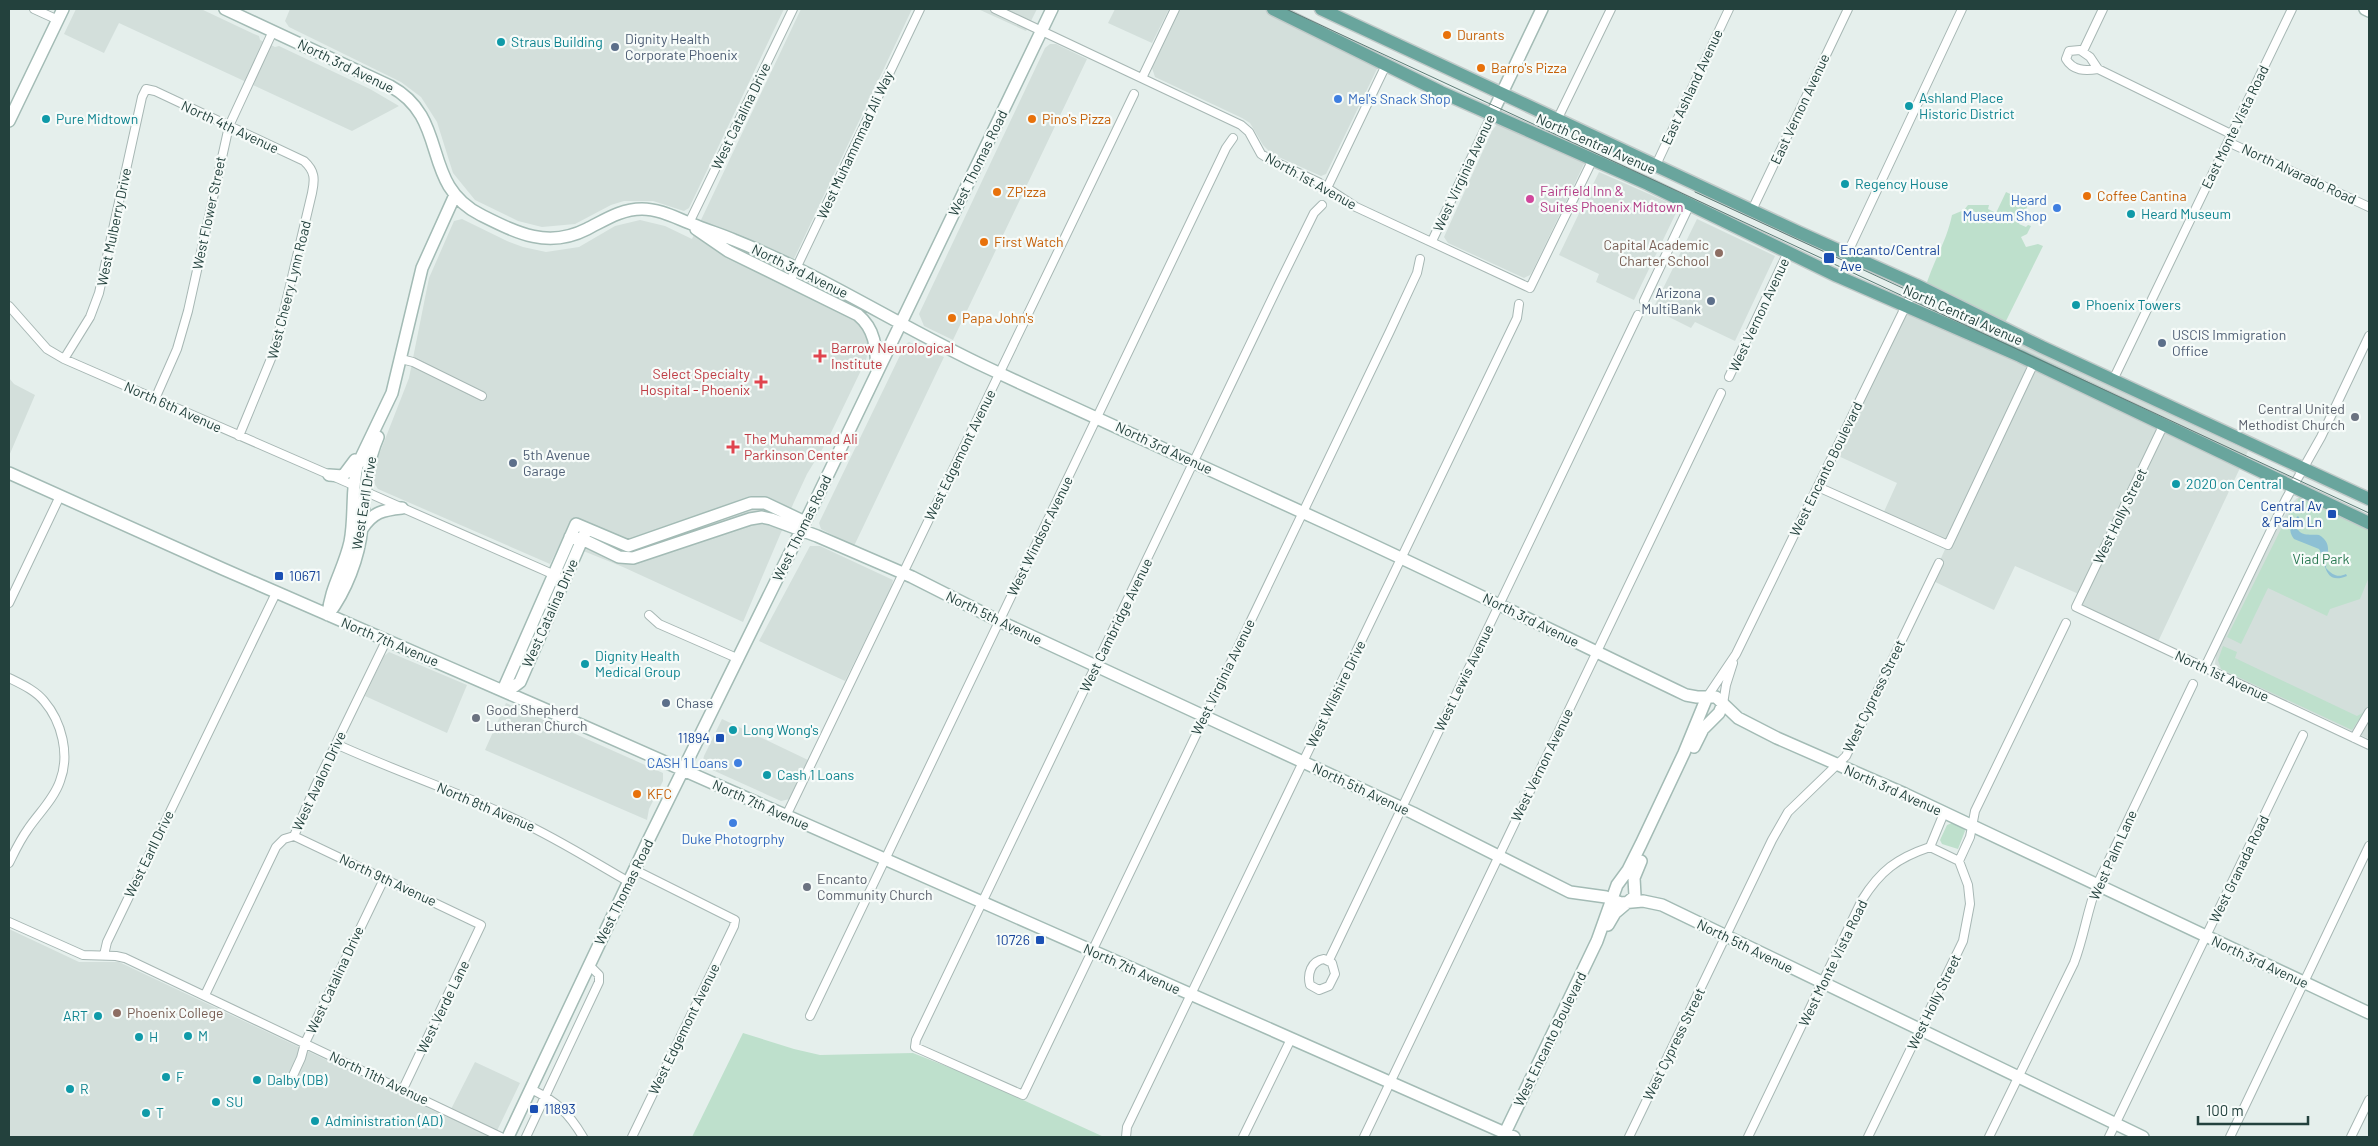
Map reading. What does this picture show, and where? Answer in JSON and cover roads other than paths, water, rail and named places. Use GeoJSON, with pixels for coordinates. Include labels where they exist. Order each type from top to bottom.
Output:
{"type":"FeatureCollection","features":[{"type":"Feature","properties":{"kind":"main road","name":"North Central Avenue"},"geometry":{"type":"LineString","coordinates":[[1273,9],[1386,65],[1496,104],[1558,120],[1916,284],[2113,380],[2298,478],[2367,521]]}},
{"type":"Feature","properties":{"kind":"main road","name":"North Central Avenue"},"geometry":{"type":"LineString","coordinates":[[1322,9],[1593,159],[1788,252],[2164,424],[2298,478],[2369,499]]}},
{"type":"Feature","properties":{"kind":"street"},"geometry":{"type":"LineString","coordinates":[[34,9],[58,20]]}},
{"type":"Feature","properties":{"kind":"street"},"geometry":{"type":"LineString","coordinates":[[9,122],[63,9]]}},
{"type":"Feature","properties":{"kind":"street","name":"North 3rd Avenue"},"geometry":{"type":"LineString","coordinates":[[224,9],[390,86],[410,100],[426,122],[441,172],[455,195],[478,214],[522,234],[544,239],[582,232],[611,216],[640,209],[668,214],[737,241],[797,268],[900,326],[999,373],[1401,558],[1686,695],[1716,697],[1744,722],[1972,826],[2369,1013]]}},
{"type":"Feature","properties":{"kind":"street","name":"West Catalina Drive"},"geometry":{"type":"LineString","coordinates":[[689,223],[793,9]]}},
{"type":"Feature","properties":{"kind":"street","name":"West Muhammmad Ali Way"},"geometry":{"type":"LineString","coordinates":[[790,281],[920,9]]}},
{"type":"Feature","properties":{"kind":"street","name":"North 1st Avenue"},"geometry":{"type":"LineString","coordinates":[[995,9],[1241,125],[1249,132],[1261,154],[1327,188],[1356,207],[1530,288],[1593,159]]}},
{"type":"Feature","properties":{"kind":"street","name":"West Thomas Road"},"geometry":{"type":"LineString","coordinates":[[508,1137],[629,882],[739,659],[1052,9]]}},
{"type":"Feature","properties":{"kind":"street"},"geometry":{"type":"LineString","coordinates":[[1142,78],[1175,9]]}},
{"type":"Feature","properties":{"kind":"street"},"geometry":{"type":"LineString","coordinates":[[1496,104],[1542,9]]}},
{"type":"Feature","properties":{"kind":"street"},"geometry":{"type":"LineString","coordinates":[[1558,120],[1611,9]]}},
{"type":"Feature","properties":{"kind":"street","name":"East Ashland Avenue"},"geometry":{"type":"LineString","coordinates":[[1656,165],[1729,9]]}},
{"type":"Feature","properties":{"kind":"street","name":"East Vernon Avenue"},"geometry":{"type":"LineString","coordinates":[[1752,210],[1848,9]]}},
{"type":"Feature","properties":{"kind":"street"},"geometry":{"type":"LineString","coordinates":[[1847,254],[1962,9]]}},
{"type":"Feature","properties":{"kind":"street"},"geometry":{"type":"LineString","coordinates":[[2083,52],[2103,9]]}},
{"type":"Feature","properties":{"kind":"street","name":"East Monte Vista Road"},"geometry":{"type":"LineString","coordinates":[[2113,380],[2292,9]]}},
{"type":"Feature","properties":{"kind":"street"},"geometry":{"type":"LineString","coordinates":[[2365,9],[2369,11]]}},
{"type":"Feature","properties":{"kind":"street","name":"West Flower Street"},"geometry":{"type":"LineString","coordinates":[[155,399],[177,349],[188,311],[229,126],[273,31]]}},
{"type":"Feature","properties":{"kind":"street","name":"North Alvarado Road"},"geometry":{"type":"LineString","coordinates":[[2098,70],[2081,70],[2071,66],[2066,58],[2069,51],[2076,49],[2083,52],[2098,70],[2369,207]]}},
{"type":"Feature","properties":{"kind":"street"},"geometry":{"type":"LineString","coordinates":[[1327,188],[1386,65]]}},
{"type":"Feature","properties":{"kind":"street","name":"North 4th Avenue"},"geometry":{"type":"LineString","coordinates":[[146,89],[304,161],[312,168]]}},
{"type":"Feature","properties":{"kind":"street","name":"West Mulberry Drive"},"geometry":{"type":"LineString","coordinates":[[64,359],[90,317],[99,293],[142,97],[146,89]]}},
{"type":"Feature","properties":{"kind":"street","name":"West Edgemont Avenue"},"geometry":{"type":"LineString","coordinates":[[786,816],[1134,94]]}},
{"type":"Feature","properties":{"kind":"street","name":"West Virginia Avenue"},"geometry":{"type":"LineString","coordinates":[[1432,241],[1496,104]]}},
{"type":"Feature","properties":{"kind":"street","name":"West Windsor Avenue"},"geometry":{"type":"LineString","coordinates":[[810,1016],[1226,148],[1234,138]]}},
{"type":"Feature","properties":{"kind":"street","name":"West Cheery Lynn Road"},"geometry":{"type":"LineString","coordinates":[[240,436],[267,372],[280,334],[312,193],[314,180],[312,168]]}},
{"type":"Feature","properties":{"kind":"street","name":"West Earll Drive"},"geometry":{"type":"LineString","coordinates":[[328,616],[330,597],[342,568],[349,544],[357,486],[370,436],[392,393],[422,268],[455,195]]}},
{"type":"Feature","properties":{"kind":"street"},"geometry":{"type":"LineString","coordinates":[[1644,301],[1690,204]]}},
{"type":"Feature","properties":{"kind":"street","name":"West Cambridge Avenue"},"geometry":{"type":"LineString","coordinates":[[1023,1095],[915,1047],[916,1040],[1310,221],[1322,205]]}},
{"type":"Feature","properties":{"kind":"street","name":"North 3rd Avenue"},"geometry":{"type":"LineString","coordinates":[[689,223],[728,251],[858,314],[871,328],[875,344],[877,373]]}},
{"type":"Feature","properties":{"kind":"street","name":"West Vernon Avenue"},"geometry":{"type":"LineString","coordinates":[[1729,377],[1788,252]]}},
{"type":"Feature","properties":{"kind":"street","name":"West Virginia Avenue"},"geometry":{"type":"LineString","coordinates":[[1023,1095],[1394,322],[1417,273],[1420,258]]}},
{"type":"Feature","properties":{"kind":"street","name":"West Encanto Boulevard"},"geometry":{"type":"LineString","coordinates":[[1507,1136],[1597,941],[1617,884],[1628,870],[1641,844],[1684,752],[1707,697],[1736,654],[1916,284]]}},
{"type":"Feature","properties":{"kind":"street","name":"West Wilshire Drive"},"geometry":{"type":"LineString","coordinates":[[1126,1137],[1127,1127],[1517,318],[1519,304]]}},
{"type":"Feature","properties":{"kind":"street","name":"North 6th Avenue"},"geometry":{"type":"LineString","coordinates":[[9,306],[47,349],[64,359],[357,486],[564,580]]}},
{"type":"Feature","properties":{"kind":"street"},"geometry":{"type":"LineString","coordinates":[[845,307],[858,308],[900,326]]}},
{"type":"Feature","properties":{"kind":"street","name":"West Lewis Avenue"},"geometry":{"type":"LineString","coordinates":[[1329,960],[1638,315]]}},
{"type":"Feature","properties":{"kind":"street"},"geometry":{"type":"LineString","coordinates":[[2205,667],[2369,336]]}},
{"type":"Feature","properties":{"kind":"street"},"geometry":{"type":"LineString","coordinates":[[401,358],[482,396]]}},
{"type":"Feature","properties":{"kind":"street"},"geometry":{"type":"LineString","coordinates":[[1818,487],[1948,545],[2034,363]]}},
{"type":"Feature","properties":{"kind":"street","name":"West Earll Drive"},"geometry":{"type":"LineString","coordinates":[[328,616],[338,601],[352,570],[362,529],[357,486],[392,405],[392,393]]}},
{"type":"Feature","properties":{"kind":"street","name":"West Vernon Avenue"},"geometry":{"type":"LineString","coordinates":[[1364,1137],[1721,394]]}},
{"type":"Feature","properties":{"kind":"street","name":"West Holly Street"},"geometry":{"type":"LineString","coordinates":[[2076,607],[2164,424]]}},
{"type":"Feature","properties":{"kind":"street"},"geometry":{"type":"LineString","coordinates":[[329,474],[343,476],[370,436]]}},
{"type":"Feature","properties":{"kind":"street","name":"North 7th Avenue"},"geometry":{"type":"LineString","coordinates":[[9,473],[328,616],[505,691],[1390,1082],[1507,1136]]}},
{"type":"Feature","properties":{"kind":"street"},"geometry":{"type":"LineString","coordinates":[[329,474],[346,488],[352,514]]}},
{"type":"Feature","properties":{"kind":"street"},"geometry":{"type":"LineString","coordinates":[[9,603],[60,496]]}},
{"type":"Feature","properties":{"kind":"street","name":"North 5th Avenue"},"geometry":{"type":"LineString","coordinates":[[570,537],[584,534],[628,546],[758,502],[776,507],[803,526],[999,621],[1401,808],[1499,855],[1570,892],[1613,899],[1621,904],[1643,901],[1656,903],[2017,1078],[2144,1137]]}},
{"type":"Feature","properties":{"kind":"street"},"geometry":{"type":"LineString","coordinates":[[362,529],[374,514],[381,510],[402,508]]}},
{"type":"Feature","properties":{"kind":"street","name":"North 5th Avenue"},"geometry":{"type":"LineString","coordinates":[[576,524],[584,534],[626,558],[641,556],[716,529],[762,517],[803,526]]}},
{"type":"Feature","properties":{"kind":"street","name":"West Catalina Drive"},"geometry":{"type":"LineString","coordinates":[[505,691],[576,524]]}},
{"type":"Feature","properties":{"kind":"street","name":"West Catalina Drive"},"geometry":{"type":"LineString","coordinates":[[505,691],[520,682],[584,534]]}},
{"type":"Feature","properties":{"kind":"street"},"geometry":{"type":"LineString","coordinates":[[657,537],[662,548]]}},
{"type":"Feature","properties":{"kind":"street","name":"West Cypress Street"},"geometry":{"type":"LineString","coordinates":[[1629,1137],[1772,840],[1788,812],[1846,756],[1939,563]]}},
{"type":"Feature","properties":{"kind":"street","name":"West Earll Drive"},"geometry":{"type":"LineString","coordinates":[[104,955],[107,942],[276,592]]}},
{"type":"Feature","properties":{"kind":"street","name":"North 1st Avenue"},"geometry":{"type":"LineString","coordinates":[[2076,607],[2369,745]]}},
{"type":"Feature","properties":{"kind":"street"},"geometry":{"type":"LineString","coordinates":[[649,615],[660,624],[739,659]]}},
{"type":"Feature","properties":{"kind":"street"},"geometry":{"type":"LineString","coordinates":[[1944,813],[1930,846],[1959,861],[1970,836],[1975,811],[2066,623]]}},
{"type":"Feature","properties":{"kind":"street","name":"West Avalon Drive"},"geometry":{"type":"LineString","coordinates":[[204,995],[276,847],[284,839],[294,836],[386,641]]}},
{"type":"Feature","properties":{"kind":"street","name":"West Encanto Boulevard"},"geometry":{"type":"LineString","coordinates":[[1597,941],[1615,913],[1635,893],[1636,872],[1698,740],[1708,722],[1718,713],[1736,654]]}},
{"type":"Feature","properties":{"kind":"street"},"geometry":{"type":"LineString","coordinates":[[9,678],[24,686],[44,701],[58,723],[64,749],[60,782],[27,830],[9,863]]}},
{"type":"Feature","properties":{"kind":"street","name":"West Palm Lane"},"geometry":{"type":"LineString","coordinates":[[1989,1137],[2074,963],[2083,942],[2090,904],[2097,885],[2194,684]]}},
{"type":"Feature","properties":{"kind":"street"},"geometry":{"type":"LineString","coordinates":[[2354,738],[2369,712]]}},
{"type":"Feature","properties":{"kind":"street","name":"West Granada Road"},"geometry":{"type":"LineString","coordinates":[[2109,1137],[2303,735]]}},
{"type":"Feature","properties":{"kind":"street","name":"North 8th Avenue"},"geometry":{"type":"LineString","coordinates":[[336,744],[403,774],[472,799],[518,820],[554,838],[629,882]]}},
{"type":"Feature","properties":{"kind":"street","name":"North 9th Avenue"},"geometry":{"type":"LineString","coordinates":[[294,836],[481,925]]}},
{"type":"Feature","properties":{"kind":"street","name":"West Monte Vista Road"},"geometry":{"type":"LineString","coordinates":[[1748,1137],[1862,900],[1871,885],[1883,871],[1901,858],[1930,846]]}},
{"type":"Feature","properties":{"kind":"street"},"geometry":{"type":"LineString","coordinates":[[2230,1137],[2305,984],[2369,846]]}},
{"type":"Feature","properties":{"kind":"street","name":"West Holly Street"},"geometry":{"type":"LineString","coordinates":[[1868,1137],[1963,941],[1968,923],[1970,904],[1968,886],[1959,861]]}},
{"type":"Feature","properties":{"kind":"street","name":"West Edgemont Avenue"},"geometry":{"type":"LineString","coordinates":[[632,1137],[734,926],[735,920],[635,870]]}},
{"type":"Feature","properties":{"kind":"street","name":"West Catalina Drive"},"geometry":{"type":"LineString","coordinates":[[290,1082],[302,1058],[305,1043],[384,878]]}},
{"type":"Feature","properties":{"kind":"street"},"geometry":{"type":"LineString","coordinates":[[1588,895],[1601,906],[1604,919]]}},
{"type":"Feature","properties":{"kind":"street","name":"North 11th Avenue"},"geometry":{"type":"LineString","coordinates":[[9,922],[82,955],[104,955],[125,958],[502,1137]]}},
{"type":"Feature","properties":{"kind":"street","name":"West Verde Lane"},"geometry":{"type":"LineString","coordinates":[[403,1089],[481,925]]}},
{"type":"Feature","properties":{"kind":"street"},"geometry":{"type":"LineString","coordinates":[[526,1137],[599,982],[599,975],[589,965]]}},
{"type":"Feature","properties":{"kind":"street"},"geometry":{"type":"LineString","coordinates":[[1243,1137],[1291,1039]]}},
{"type":"Feature","properties":{"kind":"street"},"geometry":{"type":"LineString","coordinates":[[531,1089],[546,1096],[562,1108],[572,1119],[583,1137]]}},
{"type":"Feature","properties":{"kind":"street"},"geometry":{"type":"LineString","coordinates":[[2351,1137],[2369,1100]]}},
{"type":"Feature","properties":{"kind":"water"},"geometry":{"type":"Polygon","coordinates":[[[2298,516],[2300,519],[2296,525],[2299,531],[2305,534],[2319,535],[2326,542],[2328,550],[2326,568],[2335,575],[2346,574],[2347,576],[2333,578],[2327,571],[2319,549],[2294,539],[2290,527],[2298,516]]]}},
{"type":"Feature","properties":{"kind":"tram line"},"geometry":{"type":"LineString","coordinates":[[1286,9],[2369,513]]}},
{"type":"Feature","properties":{"kind":"tram line"},"geometry":{"type":"LineString","coordinates":[[1695,192],[1935,303]]}},
{"type":"Feature","properties":{"kind":"place","name":"Durants"},"geometry":{"type":"Point","coordinates":[1447,35]}},
{"type":"Feature","properties":{"kind":"place","name":"Straus Building"},"geometry":{"type":"Point","coordinates":[501,42]}},
{"type":"Feature","properties":{"kind":"place","name":"Dignity Health Corporate Phoenix"},"geometry":{"type":"Point","coordinates":[615,47]}},
{"type":"Feature","properties":{"kind":"place","name":"Barro's Pizza"},"geometry":{"type":"Point","coordinates":[1481,68]}},
{"type":"Feature","properties":{"kind":"place","name":"Mel's Snack Shop"},"geometry":{"type":"Point","coordinates":[1338,99]}},
{"type":"Feature","properties":{"kind":"place","name":"Ashland Place Historic District"},"geometry":{"type":"Point","coordinates":[1909,106]}},
{"type":"Feature","properties":{"kind":"place","name":"Pure Midtown"},"geometry":{"type":"Point","coordinates":[46,119]}},
{"type":"Feature","properties":{"kind":"place","name":"Pino's Pizza"},"geometry":{"type":"Point","coordinates":[1032,119]}},
{"type":"Feature","properties":{"kind":"place","name":"Regency House"},"geometry":{"type":"Point","coordinates":[1845,184]}},
{"type":"Feature","properties":{"kind":"place","name":"ZPizza"},"geometry":{"type":"Point","coordinates":[997,192]}},
{"type":"Feature","properties":{"kind":"place","name":"Coffee Cantina"},"geometry":{"type":"Point","coordinates":[2087,196]}},
{"type":"Feature","properties":{"kind":"place","name":"Fairfield Inn & Suites Phoenix Midtown"},"geometry":{"type":"Point","coordinates":[1530,199]}},
{"type":"Feature","properties":{"kind":"place","name":"Heard Museum Shop"},"geometry":{"type":"Point","coordinates":[2057,208]}},
{"type":"Feature","properties":{"kind":"place","name":"Heard Museum"},"geometry":{"type":"Point","coordinates":[2131,214]}},
{"type":"Feature","properties":{"kind":"place","name":"First Watch"},"geometry":{"type":"Point","coordinates":[984,242]}},
{"type":"Feature","properties":{"kind":"place","name":"Capital Academic Charter School"},"geometry":{"type":"Point","coordinates":[1719,253]}},
{"type":"Feature","properties":{"kind":"place","name":"Encanto/Central Ave"},"geometry":{"type":"Point","coordinates":[1829,258]}},
{"type":"Feature","properties":{"kind":"place","name":"Arizona MultiBank"},"geometry":{"type":"Point","coordinates":[1711,301]}},
{"type":"Feature","properties":{"kind":"place","name":"Phoenix Towers"},"geometry":{"type":"Point","coordinates":[2076,305]}},
{"type":"Feature","properties":{"kind":"place","name":"Papa John's"},"geometry":{"type":"Point","coordinates":[952,318]}},
{"type":"Feature","properties":{"kind":"place","name":"USCIS Immigration Office"},"geometry":{"type":"Point","coordinates":[2162,343]}},
{"type":"Feature","properties":{"kind":"place","name":"Barrow Neurological Institute"},"geometry":{"type":"Point","coordinates":[820,356]}},
{"type":"Feature","properties":{"kind":"place","name":"Select Specialty Hospital - Phoenix"},"geometry":{"type":"Point","coordinates":[761,382]}},
{"type":"Feature","properties":{"kind":"place","name":"Central United Methodist Church"},"geometry":{"type":"Point","coordinates":[2355,417]}},
{"type":"Feature","properties":{"kind":"place","name":"The Muhammad Ali Parkinson Center"},"geometry":{"type":"Point","coordinates":[733,447]}},
{"type":"Feature","properties":{"kind":"place","name":"5th Avenue Garage"},"geometry":{"type":"Point","coordinates":[513,463]}},
{"type":"Feature","properties":{"kind":"place","name":"2020 on Central"},"geometry":{"type":"Point","coordinates":[2176,484]}},
{"type":"Feature","properties":{"kind":"place","name":"Central Av & Palm Ln"},"geometry":{"type":"Point","coordinates":[2332,514]}},
{"type":"Feature","properties":{"kind":"place","name":"10671"},"geometry":{"type":"Point","coordinates":[279,576]}},
{"type":"Feature","properties":{"kind":"place","name":"Dignity Health Medical Group"},"geometry":{"type":"Point","coordinates":[585,664]}},
{"type":"Feature","properties":{"kind":"place","name":"Chase"},"geometry":{"type":"Point","coordinates":[666,703]}},
{"type":"Feature","properties":{"kind":"place","name":"Good Shepherd Lutheran Church"},"geometry":{"type":"Point","coordinates":[476,718]}},
{"type":"Feature","properties":{"kind":"place","name":"Long Wong's"},"geometry":{"type":"Point","coordinates":[733,730]}},
{"type":"Feature","properties":{"kind":"place","name":"11894"},"geometry":{"type":"Point","coordinates":[720,738]}},
{"type":"Feature","properties":{"kind":"place","name":"CASH 1 Loans"},"geometry":{"type":"Point","coordinates":[738,763]}},
{"type":"Feature","properties":{"kind":"place","name":"Cash 1 Loans"},"geometry":{"type":"Point","coordinates":[767,775]}},
{"type":"Feature","properties":{"kind":"place","name":"KFC"},"geometry":{"type":"Point","coordinates":[637,794]}},
{"type":"Feature","properties":{"kind":"place","name":"Duke Photogrphy"},"geometry":{"type":"Point","coordinates":[733,823]}},
{"type":"Feature","properties":{"kind":"place","name":"Encanto Community Church"},"geometry":{"type":"Point","coordinates":[807,887]}},
{"type":"Feature","properties":{"kind":"place","name":"10726"},"geometry":{"type":"Point","coordinates":[1040,940]}},
{"type":"Feature","properties":{"kind":"place","name":"Phoenix College"},"geometry":{"type":"Point","coordinates":[117,1013]}},
{"type":"Feature","properties":{"kind":"place","name":"ART"},"geometry":{"type":"Point","coordinates":[98,1016]}},
{"type":"Feature","properties":{"kind":"place","name":"M"},"geometry":{"type":"Point","coordinates":[188,1036]}},
{"type":"Feature","properties":{"kind":"place","name":"H"},"geometry":{"type":"Point","coordinates":[139,1037]}},
{"type":"Feature","properties":{"kind":"place","name":"F"},"geometry":{"type":"Point","coordinates":[166,1077]}},
{"type":"Feature","properties":{"kind":"place","name":"Dalby (DB)"},"geometry":{"type":"Point","coordinates":[257,1080]}},
{"type":"Feature","properties":{"kind":"place","name":"R"},"geometry":{"type":"Point","coordinates":[70,1089]}},
{"type":"Feature","properties":{"kind":"place","name":"SU"},"geometry":{"type":"Point","coordinates":[216,1102]}},
{"type":"Feature","properties":{"kind":"place","name":"11893"},"geometry":{"type":"Point","coordinates":[534,1109]}},
{"type":"Feature","properties":{"kind":"place","name":"T"},"geometry":{"type":"Point","coordinates":[146,1113]}},
{"type":"Feature","properties":{"kind":"place","name":"Administration (AD)"},"geometry":{"type":"Point","coordinates":[315,1121]}},
{"type":"Feature","properties":{"kind":"park label","name":"Viad Park"},"geometry":{"type":"Point","coordinates":[2321,559]}}]}
